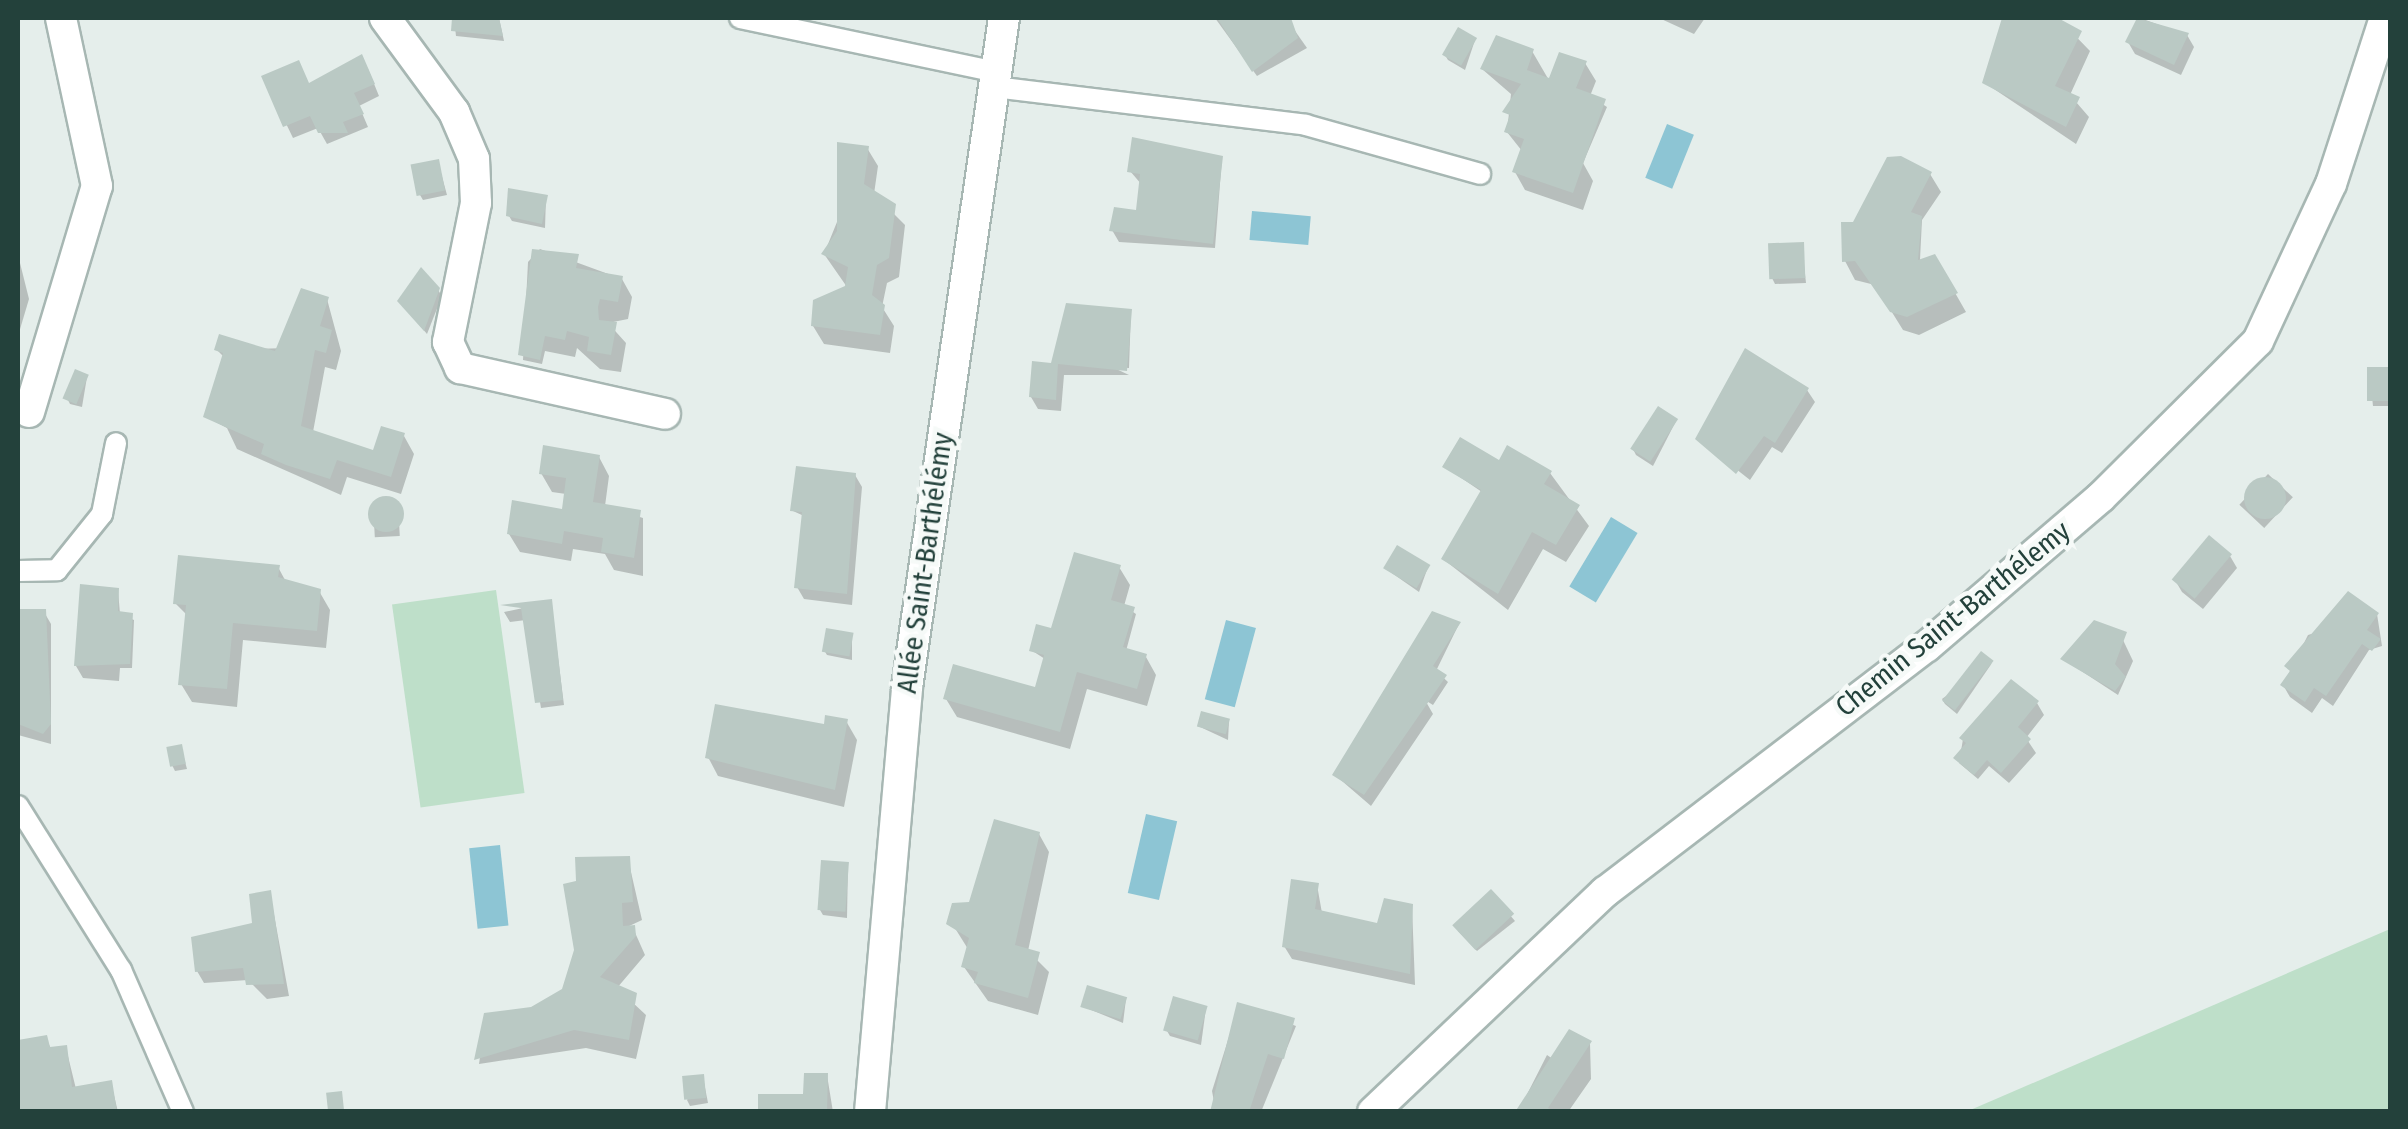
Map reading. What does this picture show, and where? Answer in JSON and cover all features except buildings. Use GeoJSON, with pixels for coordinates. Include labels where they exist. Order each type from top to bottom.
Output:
{"type":"FeatureCollection","features":[{"type":"Feature","properties":{"kind":"street"},"geometry":{"type":"LineString","coordinates":[[29,412],[96,186],[62,18]]}},
{"type":"Feature","properties":{"kind":"street"},"geometry":{"type":"LineString","coordinates":[[385,18],[454,112],[474,160],[476,203],[448,342],[460,368],[666,414]]}},
{"type":"Feature","properties":{"kind":"street","name":"Allée Saint-Barthélémy"},"geometry":{"type":"LineString","coordinates":[[870,1112],[907,687],[1004,18]]}},
{"type":"Feature","properties":{"kind":"street","name":"Chemin Saint-Barthélemy"},"geometry":{"type":"LineString","coordinates":[[1373,1112],[1606,892],[1926,647],[2101,498],[2258,340],[2331,184],[2385,18]]}},
{"type":"Feature","properties":{"kind":"lane"},"geometry":{"type":"LineString","coordinates":[[740,18],[995,79],[1306,126],[1480,174]]}},
{"type":"Feature","properties":{"kind":"lane"},"geometry":{"type":"LineString","coordinates":[[18,571],[57,570],[102,514],[116,442]]}},
{"type":"Feature","properties":{"kind":"lane"},"geometry":{"type":"LineString","coordinates":[[18,806],[121,970],[183,1112]]}},
{"type":"Feature","properties":{"kind":"green space"},"geometry":{"type":"Polygon","coordinates":[[[496,590],[525,793],[421,808],[392,605],[496,590]]]}},
{"type":"Feature","properties":{"kind":"green space"},"geometry":{"type":"Polygon","coordinates":[[[2390,929],[2390,1111],[1968,1111],[2390,929]]]}},
{"type":"Feature","properties":{"kind":"water"},"geometry":{"type":"Polygon","coordinates":[[[1667,124],[1694,135],[1672,189],[1645,178],[1667,124]]]}},
{"type":"Feature","properties":{"kind":"water"},"geometry":{"type":"Polygon","coordinates":[[[1252,211],[1311,216],[1308,245],[1249,240],[1252,211]]]}},
{"type":"Feature","properties":{"kind":"water"},"geometry":{"type":"Polygon","coordinates":[[[1611,517],[1638,533],[1596,602],[1569,586],[1611,517]]]}},
{"type":"Feature","properties":{"kind":"water"},"geometry":{"type":"Polygon","coordinates":[[[1226,620],[1256,628],[1235,707],[1205,699],[1226,620]]]}},
{"type":"Feature","properties":{"kind":"water"},"geometry":{"type":"Polygon","coordinates":[[[1146,814],[1177,821],[1159,900],[1128,893],[1146,814]]]}},
{"type":"Feature","properties":{"kind":"water"},"geometry":{"type":"Polygon","coordinates":[[[500,845],[508,926],[478,929],[469,848],[500,845]]]}}]}
